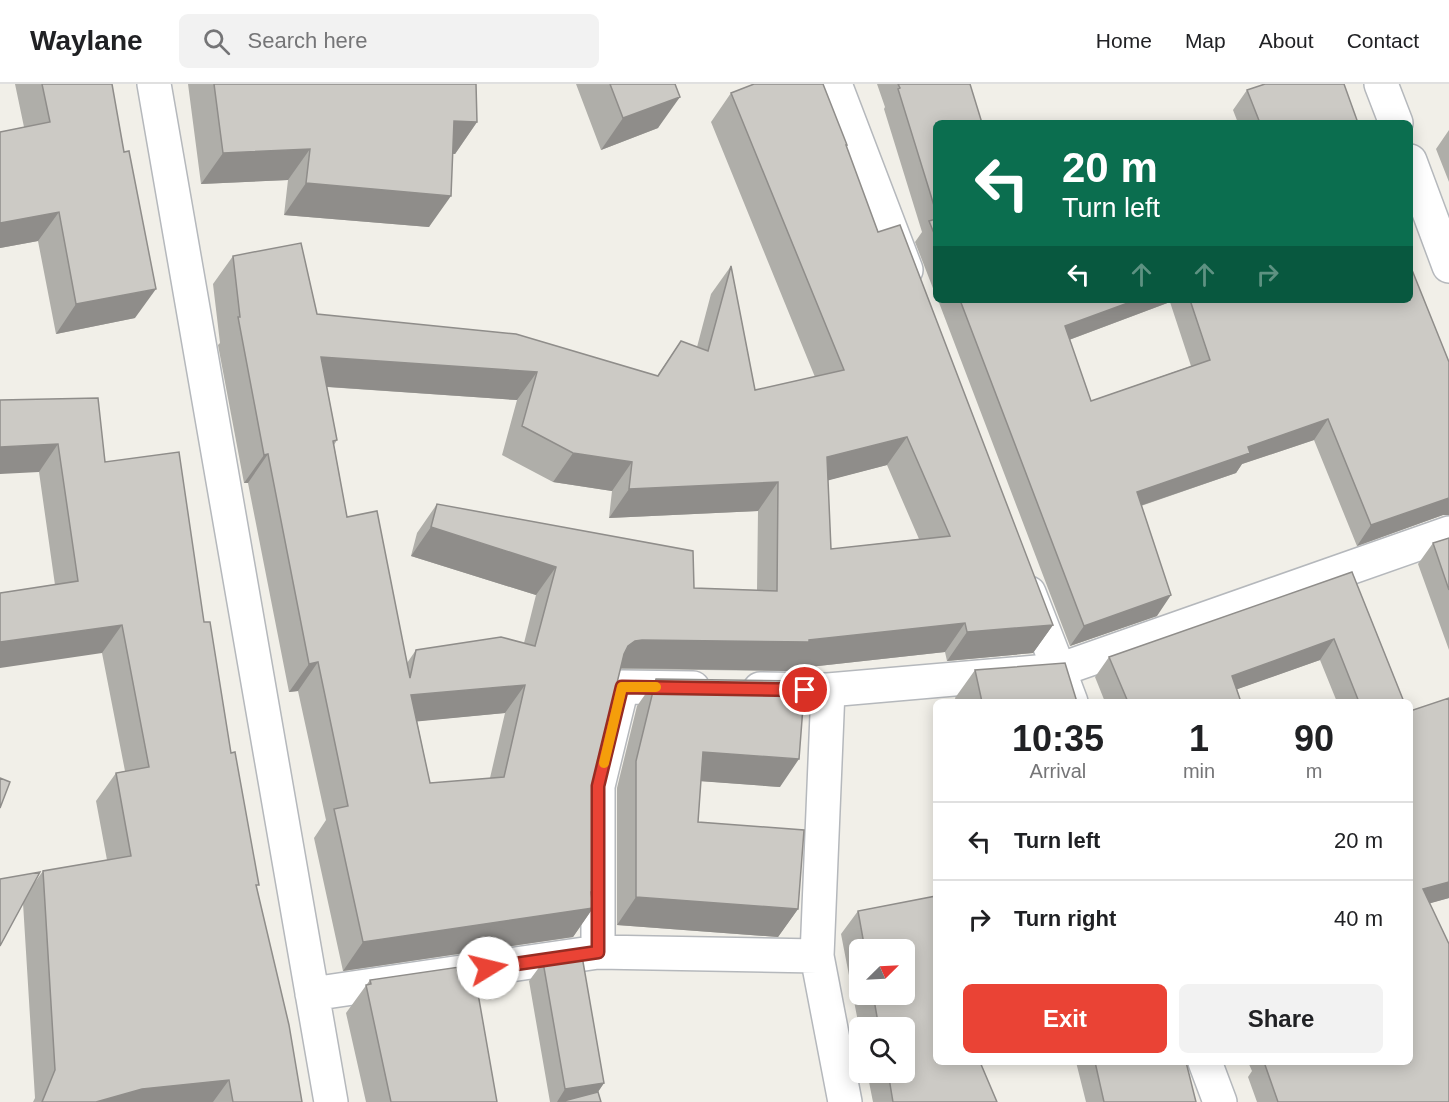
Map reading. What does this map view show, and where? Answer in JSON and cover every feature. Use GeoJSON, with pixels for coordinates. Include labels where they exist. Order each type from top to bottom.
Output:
{"type":"FeatureCollection","features":[{"type":"Feature","properties":{"kind":"street"},"geometry":{"type":"LineString","coordinates":[[154,84],[331,1102]]}},
{"type":"Feature","properties":{"kind":"street"},"geometry":{"type":"LineString","coordinates":[[835,84],[915,294]]}},
{"type":"Feature","properties":{"kind":"street"},"geometry":{"type":"LineString","coordinates":[[1382,84],[1395,120]]}},
{"type":"Feature","properties":{"kind":"street"},"geometry":{"type":"LineString","coordinates":[[1413,169],[1449,266]]}},
{"type":"Feature","properties":{"kind":"street"},"geometry":{"type":"LineString","coordinates":[[598,952],[598,786],[622,687],[828,690],[1059,670],[1449,533]]}},
{"type":"Feature","properties":{"kind":"street"},"geometry":{"type":"LineString","coordinates":[[1021,571],[1070,699]]}},
{"type":"Feature","properties":{"kind":"street"},"geometry":{"type":"LineString","coordinates":[[828,690],[817,956],[845,1102]]}},
{"type":"Feature","properties":{"kind":"street"},"geometry":{"type":"LineString","coordinates":[[312,994],[598,952],[817,956]]}},
{"type":"Feature","properties":{"kind":"street"},"geometry":{"type":"LineString","coordinates":[[1206,1065],[1220,1102]]}},
{"type":"Feature","properties":{"kind":"building"},"geometry":{"type":"Polygon","coordinates":[[[42,84],[112,84],[124,152],[129,151],[156,289],[76,304],[59,212],[0,223],[0,132],[50,122],[42,84]]]}},
{"type":"Feature","properties":{"kind":"building"},"geometry":{"type":"Polygon","coordinates":[[[214,84],[476,84],[477,122],[454,121],[451,196],[306,183],[310,149],[223,153],[214,84]]]}},
{"type":"Feature","properties":{"kind":"building"},"geometry":{"type":"Polygon","coordinates":[[[610,84],[675,84],[680,97],[623,118],[610,84]]]}},
{"type":"Feature","properties":{"kind":"building"},"geometry":{"type":"Polygon","coordinates":[[[754,84],[823,84],[878,232],[900,225],[1053,625],[967,632],[965,623],[809,640],[809,642],[635,641],[628,646],[624,654],[600,753],[599,893],[591,892],[593,908],[363,942],[334,809],[348,806],[318,662],[309,664],[268,454],[264,455],[238,317],[240,317],[233,256],[301,243],[317,314],[516,334],[658,376],[681,341],[708,351],[731,266],[755,390],[844,370],[731,93],[754,84]],[[321,357],[337,440],[333,441],[347,517],[377,511],[410,678],[416,650],[501,637],[535,646],[556,567],[431,527],[437,504],[693,551],[694,588],[777,591],[778,482],[629,489],[632,462],[573,453],[522,426],[537,372],[321,357]],[[907,437],[827,457],[831,549],[950,536],[907,437]],[[525,685],[411,695],[430,783],[504,777],[525,685]]]}},
{"type":"Feature","properties":{"kind":"building"},"geometry":{"type":"Polygon","coordinates":[[[898,84],[970,84],[981,120],[933,120],[933,202],[898,89],[900,88],[898,84]]]}},
{"type":"Feature","properties":{"kind":"building"},"geometry":{"type":"Polygon","coordinates":[[[1265,84],[1344,84],[1357,120],[1259,120],[1247,90],[1265,84]]]}},
{"type":"Feature","properties":{"kind":"building"},"geometry":{"type":"Polygon","coordinates":[[[1413,272],[1449,362],[1449,498],[1371,525],[1328,419],[1248,447],[1250,453],[1137,492],[1171,595],[1084,626],[961,303],[1128,303],[1065,326],[1091,401],[1210,360],[1191,303],[1413,303],[1413,272]]]}},
{"type":"Feature","properties":{"kind":"building"},"geometry":{"type":"Polygon","coordinates":[[[98,398],[105,462],[179,452],[204,622],[210,622],[231,753],[235,752],[259,885],[256,885],[289,1025],[302,1102],[233,1102],[229,1080],[142,1089],[96,1102],[42,1102],[55,1070],[43,871],[131,856],[116,773],[149,767],[122,625],[0,642],[0,593],[78,581],[58,444],[0,447],[0,400],[98,398]]]}},
{"type":"Feature","properties":{"kind":"building"},"geometry":{"type":"Polygon","coordinates":[[[1449,538],[1449,590],[1433,543],[1449,538]]]}},
{"type":"Feature","properties":{"kind":"building"},"geometry":{"type":"Polygon","coordinates":[[[1352,572],[1403,699],[1358,699],[1334,639],[1232,676],[1240,699],[1127,699],[1109,657],[1352,572]]]}},
{"type":"Feature","properties":{"kind":"building"},"geometry":{"type":"Polygon","coordinates":[[[1065,663],[1076,699],[981,699],[975,670],[1065,663]]]}},
{"type":"Feature","properties":{"kind":"building"},"geometry":{"type":"Polygon","coordinates":[[[656,679],[805,681],[799,759],[703,752],[698,822],[804,830],[798,909],[636,897],[636,761],[656,679]]]}},
{"type":"Feature","properties":{"kind":"building"},"geometry":{"type":"Polygon","coordinates":[[[1449,698],[1449,882],[1423,889],[1449,944],[1449,1102],[1278,1102],[1265,1065],[1413,1065],[1413,710],[1449,698]]]}},
{"type":"Feature","properties":{"kind":"building"},"geometry":{"type":"Polygon","coordinates":[[[0,778],[10,782],[0,808],[0,778]]]}},
{"type":"Feature","properties":{"kind":"building"},"geometry":{"type":"Polygon","coordinates":[[[40,872],[0,946],[0,879],[40,872]]]}},
{"type":"Feature","properties":{"kind":"building"},"geometry":{"type":"Polygon","coordinates":[[[933,897],[933,1065],[981,1065],[997,1102],[893,1102],[890,1083],[915,1083],[915,1017],[877,1017],[875,1005],[915,1005],[915,939],[863,939],[858,911],[933,897]]]}},
{"type":"Feature","properties":{"kind":"building"},"geometry":{"type":"Polygon","coordinates":[[[582,956],[604,1083],[565,1089],[543,962],[582,956]]]}},
{"type":"Feature","properties":{"kind":"building"},"geometry":{"type":"Polygon","coordinates":[[[473,965],[497,1102],[391,1102],[366,985],[371,984],[370,980],[473,965]]]}},
{"type":"Feature","properties":{"kind":"building"},"geometry":{"type":"Polygon","coordinates":[[[1096,1065],[1187,1065],[1196,1102],[1104,1102],[1096,1065]]]}},
{"type":"Feature","properties":{"kind":"building"},"geometry":{"type":"Polygon","coordinates":[[[598,1092],[601,1102],[560,1102],[598,1092]]]}},
{"type":"Feature","properties":{"kind":"slow traffic"},"geometry":{"type":"LineString","coordinates":[[604,763],[622,687],[656,687]]}},
{"type":"Feature","properties":{"kind":"route"},"geometry":{"type":"LineString","coordinates":[[488,968],[598,952],[598,786],[622,687],[805,690]]}}]}
